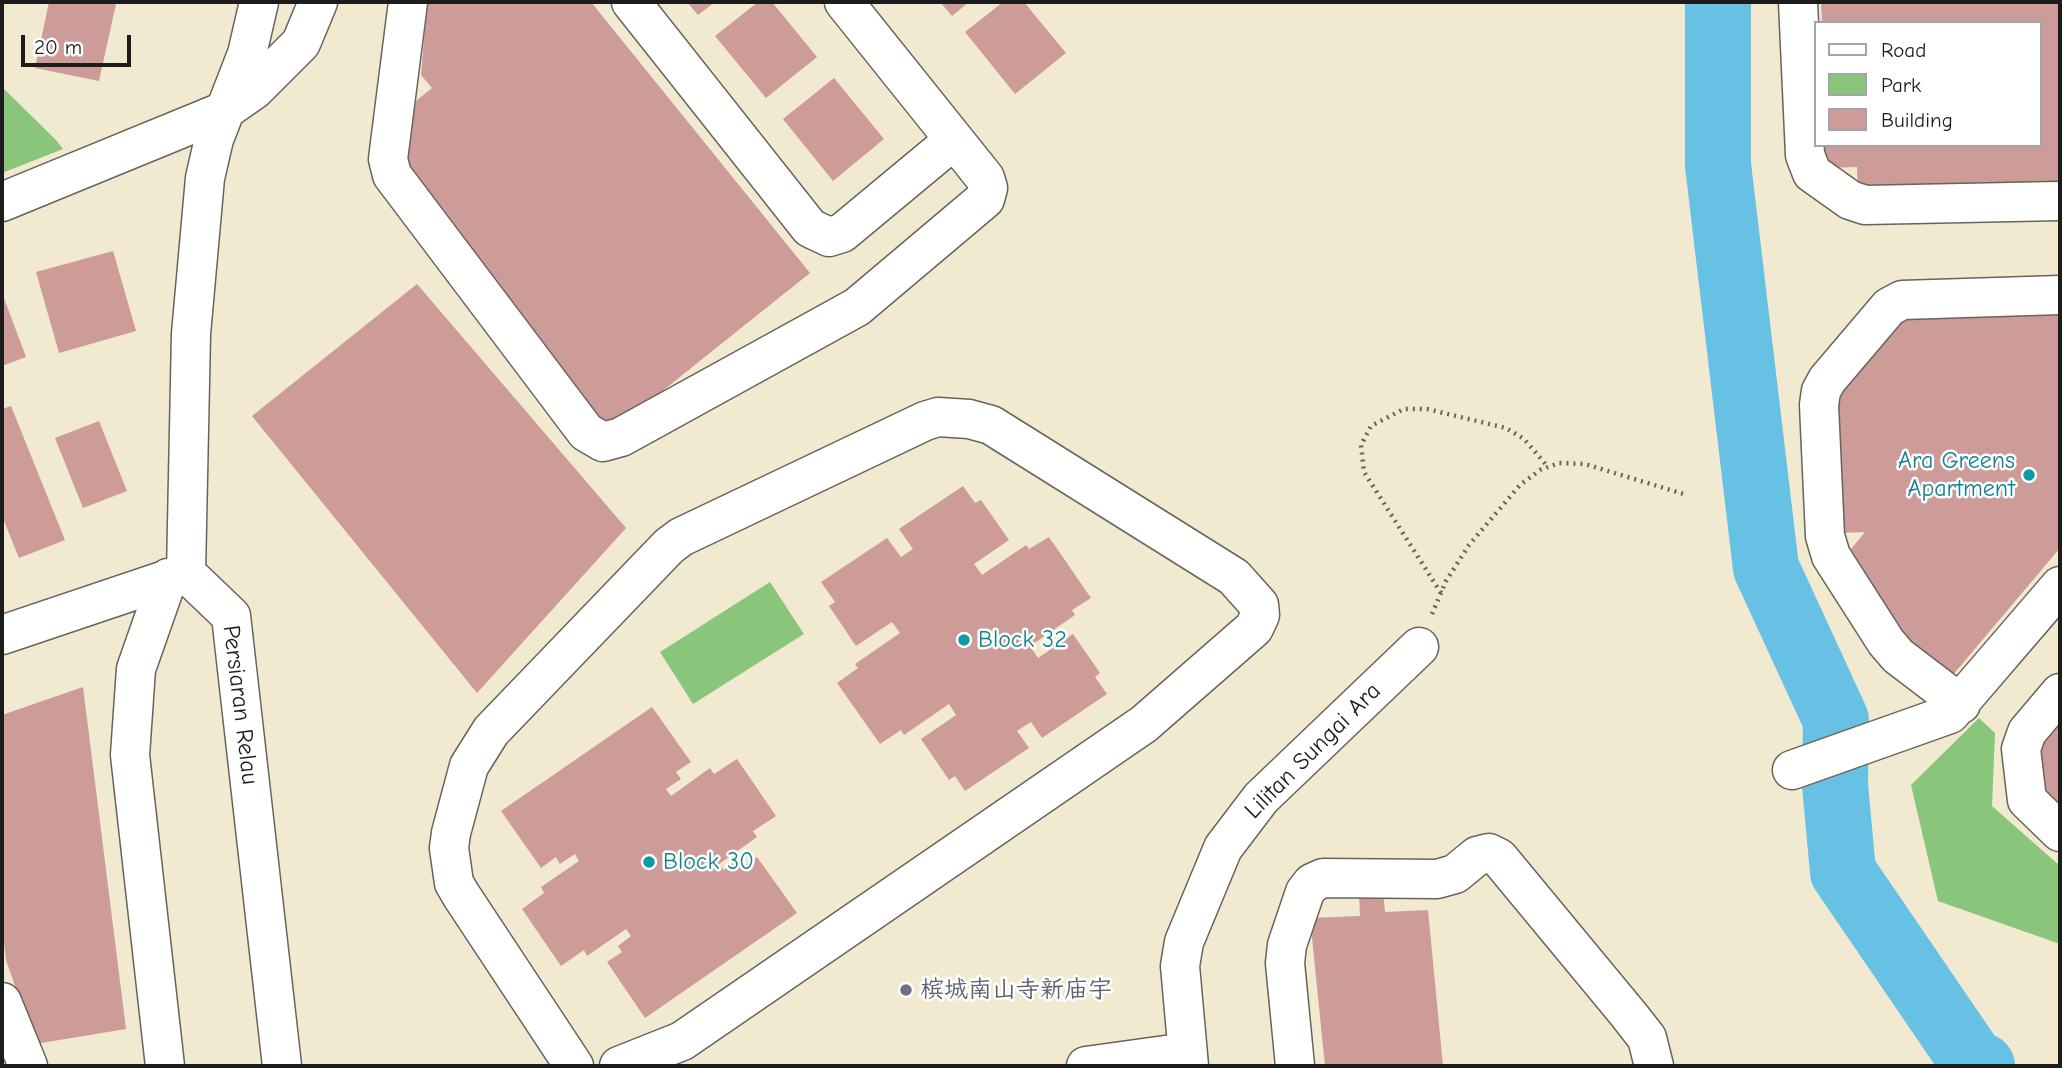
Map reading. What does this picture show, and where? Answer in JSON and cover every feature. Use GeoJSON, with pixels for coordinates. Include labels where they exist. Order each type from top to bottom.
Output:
{"type":"FeatureCollection","features":[{"type":"Feature","properties":{"kind":"street"},"geometry":{"type":"LineString","coordinates":[[156,1065],[131,755],[136,669],[177,576],[191,334],[205,178],[224,111],[247,54],[259,2]]}},
{"type":"Feature","properties":{"kind":"street"},"geometry":{"type":"LineString","coordinates":[[2,202],[224,111],[254,90],[301,43],[318,2]]}},
{"type":"Feature","properties":{"kind":"street"},"geometry":{"type":"LineString","coordinates":[[408,2],[388,159],[391,175],[586,432],[603,442],[621,437],[857,307],[985,199],[988,188],[985,178],[844,2]]}},
{"type":"Feature","properties":{"kind":"street"},"geometry":{"type":"LineString","coordinates":[[631,2],[810,228],[828,237],[842,233],[954,140]]}},
{"type":"Feature","properties":{"kind":"street"},"geometry":{"type":"LineString","coordinates":[[1798,2],[1805,155],[1812,173],[1850,200],[1865,205],[2060,201]]}},
{"type":"Feature","properties":{"kind":"street"},"geometry":{"type":"LineString","coordinates":[[1961,704],[1898,656],[1886,642],[1831,556],[1825,536],[1819,405],[1821,391],[1827,380],[1889,307],[1902,299],[2060,295]]}},
{"type":"Feature","properties":{"kind":"street"},"geometry":{"type":"LineString","coordinates":[[574,1066],[454,883],[449,848],[451,833],[469,765],[491,731],[675,541],[925,421],[938,417],[969,419],[991,425],[1234,577],[1259,605],[1260,615],[1254,628],[1144,724],[682,1041],[619,1066]]}},
{"type":"Feature","properties":{"kind":"street"},"geometry":{"type":"LineString","coordinates":[[2,635],[177,576]]}},
{"type":"Feature","properties":{"kind":"street","name":"Persiaran Relau"},"geometry":{"type":"LineString","coordinates":[[177,576],[231,616],[282,1066]]}},
{"type":"Feature","properties":{"kind":"street"},"geometry":{"type":"LineString","coordinates":[[1793,770],[1940,720],[1961,704],[2060,586]]}},
{"type":"Feature","properties":{"kind":"street","name":"Lilitan Sungai Ara"},"geometry":{"type":"LineString","coordinates":[[1188,1059],[1180,966],[1184,942],[1223,848],[1261,798],[1419,648]]}},
{"type":"Feature","properties":{"kind":"street"},"geometry":{"type":"LineString","coordinates":[[2060,692],[2027,732],[2021,749],[2027,800],[2060,832]]}},
{"type":"Feature","properties":{"kind":"street"},"geometry":{"type":"LineString","coordinates":[[1295,1066],[1285,963],[1287,945],[1304,892],[1312,883],[1323,878],[1437,879],[1455,874],[1477,856],[1489,853],[1499,858],[1647,1038],[1654,1066]]}},
{"type":"Feature","properties":{"kind":"street"},"geometry":{"type":"LineString","coordinates":[[2,1002],[28,1066]]}},
{"type":"Feature","properties":{"kind":"street"},"geometry":{"type":"LineString","coordinates":[[1086,1066],[1188,1059]]}},
{"type":"Feature","properties":{"kind":"path"},"geometry":{"type":"LineString","coordinates":[[1441,593],[1364,472],[1361,445],[1371,426],[1404,409],[1427,409],[1506,428],[1524,439],[1548,467]]}},
{"type":"Feature","properties":{"kind":"path"},"geometry":{"type":"LineString","coordinates":[[1419,648],[1441,593],[1468,545],[1520,485],[1548,467],[1559,463],[1585,464],[1687,495]]}},
{"type":"Feature","properties":{"kind":"green space"},"geometry":{"type":"Polygon","coordinates":[[[2,87],[56,140],[63,149],[2,173],[2,87]]]}},
{"type":"Feature","properties":{"kind":"green space"},"geometry":{"type":"Polygon","coordinates":[[[770,582],[804,634],[693,704],[660,652],[770,582]]]}},
{"type":"Feature","properties":{"kind":"green space"},"geometry":{"type":"Polygon","coordinates":[[[1979,718],[1995,733],[1992,806],[2060,866],[2060,944],[1938,901],[1911,785],[1979,718]]]}},
{"type":"Feature","properties":{"kind":"building"},"geometry":{"type":"Polygon","coordinates":[[[49,2],[116,4],[99,81],[35,68],[49,2]]]}},
{"type":"Feature","properties":{"kind":"building"},"geometry":{"type":"Polygon","coordinates":[[[427,2],[591,2],[810,273],[621,424],[595,418],[404,169],[416,101],[432,88],[421,75],[427,2]]]}},
{"type":"Feature","properties":{"kind":"building"},"geometry":{"type":"Polygon","coordinates":[[[687,2],[715,2],[698,15],[687,2]]]}},
{"type":"Feature","properties":{"kind":"building"},"geometry":{"type":"Polygon","coordinates":[[[758,2],[772,2],[817,57],[766,98],[715,36],[758,2]]]}},
{"type":"Feature","properties":{"kind":"building"},"geometry":{"type":"Polygon","coordinates":[[[940,2],[969,2],[952,16],[940,2]]]}},
{"type":"Feature","properties":{"kind":"building"},"geometry":{"type":"Polygon","coordinates":[[[1003,2],[1024,2],[1066,53],[1015,94],[965,32],[1003,2]]]}},
{"type":"Feature","properties":{"kind":"building"},"geometry":{"type":"Polygon","coordinates":[[[1821,2],[2060,2],[2060,188],[1858,192],[1857,167],[1825,168],[1824,147],[2041,147],[2041,21],[1822,21],[1821,2]]]}},
{"type":"Feature","properties":{"kind":"building"},"geometry":{"type":"Polygon","coordinates":[[[834,78],[884,139],[833,181],[783,119],[834,78]]]}},
{"type":"Feature","properties":{"kind":"building"},"geometry":{"type":"Polygon","coordinates":[[[113,251],[136,331],[59,353],[36,272],[113,251]]]}},
{"type":"Feature","properties":{"kind":"building"},"geometry":{"type":"Polygon","coordinates":[[[417,284],[626,528],[477,693],[252,416],[417,284]]]}},
{"type":"Feature","properties":{"kind":"building"},"geometry":{"type":"Polygon","coordinates":[[[2,293],[26,357],[2,366],[2,293]]]}},
{"type":"Feature","properties":{"kind":"building"},"geometry":{"type":"Polygon","coordinates":[[[2060,313],[2060,548],[1952,676],[1890,624],[1847,554],[1865,532],[1839,533],[1836,397],[1906,316],[2060,313]]]}},
{"type":"Feature","properties":{"kind":"building"},"geometry":{"type":"Polygon","coordinates":[[[11,406],[65,540],[19,558],[2,516],[2,409],[11,406]]]}},
{"type":"Feature","properties":{"kind":"building"},"geometry":{"type":"Polygon","coordinates":[[[99,421],[127,491],[83,508],[55,438],[99,421]]]}},
{"type":"Feature","properties":{"kind":"building","name":"Block 32"},"geometry":{"type":"Polygon","coordinates":[[[963,486],[975,503],[981,500],[1009,540],[974,564],[982,575],[1026,545],[1029,549],[1049,537],[1091,598],[1072,610],[1075,615],[1030,646],[1038,658],[1073,634],[1100,673],[1095,677],[1107,694],[1042,738],[1031,722],[1017,731],[1029,748],[965,791],[955,776],[949,780],[921,739],[956,715],[949,704],[904,735],[901,730],[880,744],[837,683],[858,668],[855,664],[900,633],[892,622],[856,646],[829,606],[835,602],[821,582],[887,538],[901,557],[913,549],[899,529],[963,486]]]}},
{"type":"Feature","properties":{"kind":"building"},"geometry":{"type":"Polygon","coordinates":[[[83,687],[126,1029],[35,1044],[6,960],[2,926],[2,715],[83,687]]]}},
{"type":"Feature","properties":{"kind":"building","name":"Block 30"},"geometry":{"type":"Polygon","coordinates":[[[652,707],[691,762],[676,772],[681,779],[666,789],[671,796],[710,768],[714,774],[737,759],[776,816],[753,831],[757,837],[719,864],[724,870],[737,860],[742,867],[757,857],[797,913],[645,1018],[607,962],[622,952],[618,946],[631,936],[626,929],[587,956],[584,950],[561,966],[522,909],[544,893],[541,887],[579,861],[575,854],[560,864],[556,857],[541,868],[501,811],[652,707]]]}},
{"type":"Feature","properties":{"kind":"building"},"geometry":{"type":"Polygon","coordinates":[[[2060,714],[2060,811],[2040,794],[2038,739],[2060,714]]]}},
{"type":"Feature","properties":{"kind":"building"},"geometry":{"type":"Polygon","coordinates":[[[1383,891],[1385,912],[1428,910],[1443,1066],[1325,1066],[1310,918],[1360,916],[1359,892],[1383,891]]]}},
{"type":"Feature","properties":{"kind":"waterway"},"geometry":{"type":"LineString","coordinates":[[1718,2],[1718,165],[1766,568],[1836,720],[1835,785],[1843,872],[1972,1061],[1982,1066]]}},
{"type":"Feature","properties":{"kind":"place","name":"Ara Greens Apartment"},"geometry":{"type":"Point","coordinates":[2029,475]}},
{"type":"Feature","properties":{"kind":"place","name":"Block 32"},"geometry":{"type":"Point","coordinates":[964,640]}},
{"type":"Feature","properties":{"kind":"place","name":"Block 30"},"geometry":{"type":"Point","coordinates":[649,862]}},
{"type":"Feature","properties":{"kind":"place","name":"槟城南山寺新庙宇"},"geometry":{"type":"Point","coordinates":[906,990]}}]}
